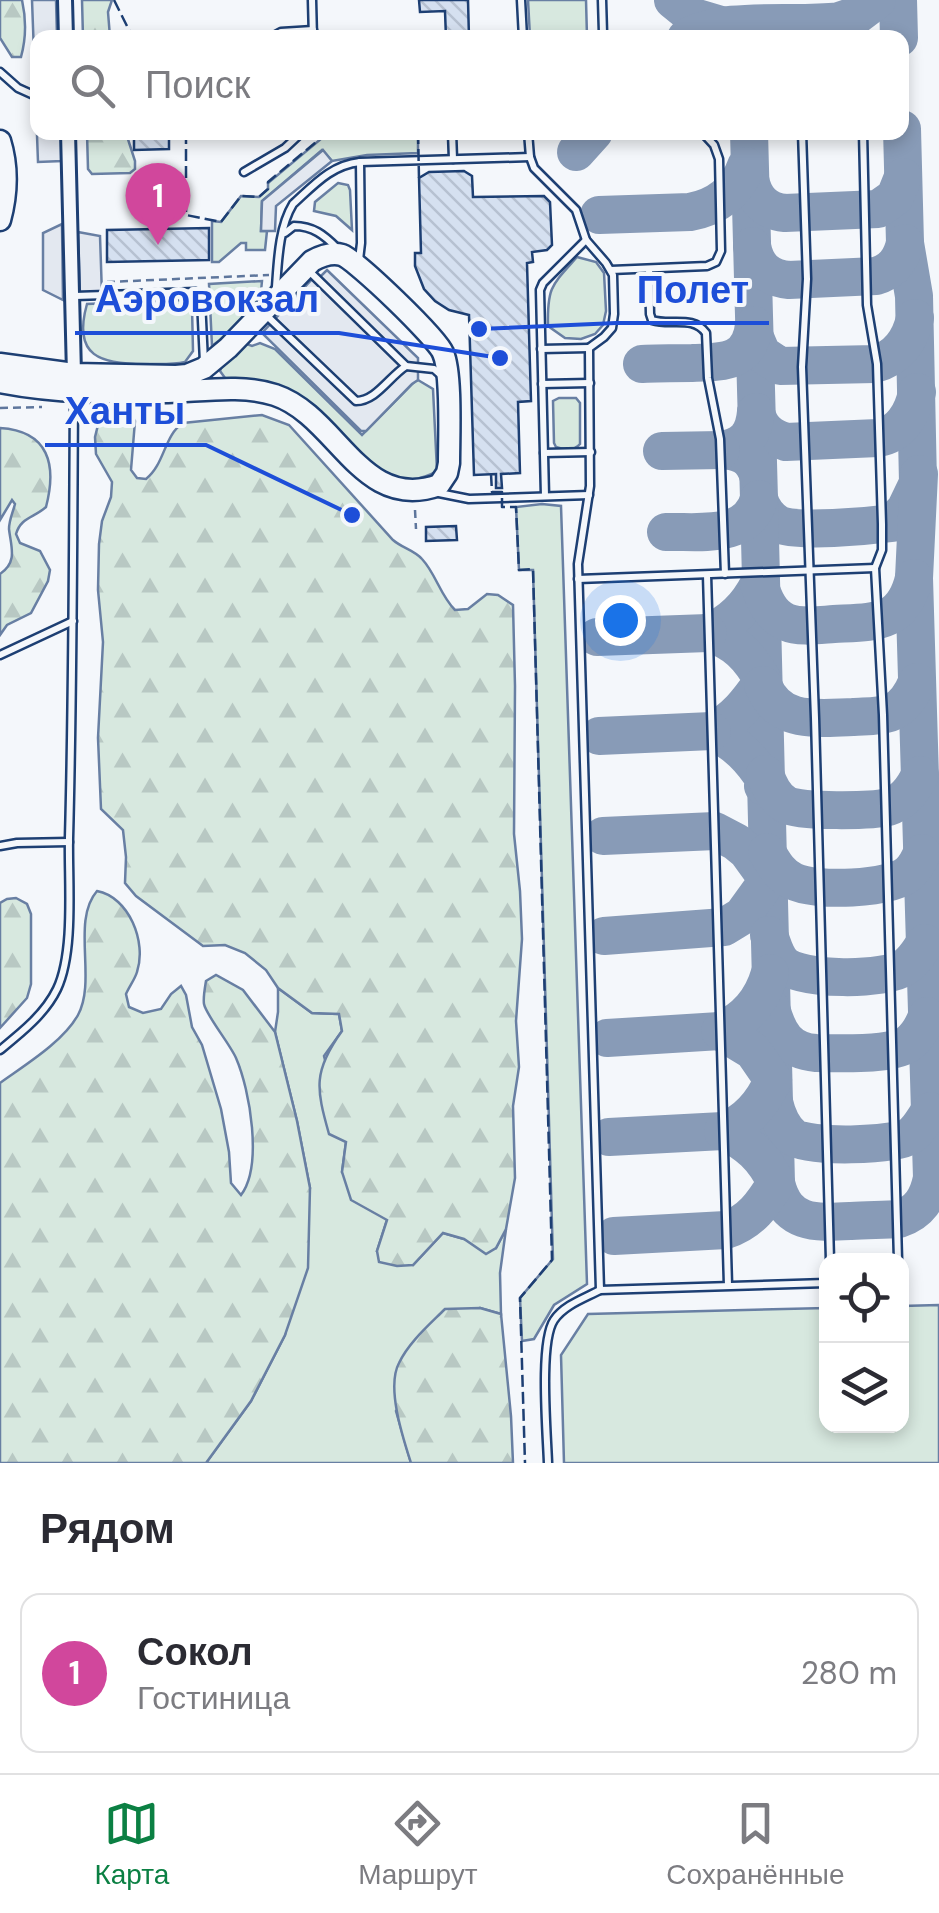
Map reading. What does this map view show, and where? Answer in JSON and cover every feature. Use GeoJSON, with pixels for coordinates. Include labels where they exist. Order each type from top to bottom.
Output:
{"type":"FeatureCollection","features":[{"type":"Feature","properties":{"kind":"main road"},"geometry":{"type":"LineString","coordinates":[[0,140],[6,169],[0,220]]}},
{"type":"Feature","properties":{"kind":"main road"},"geometry":{"type":"LineString","coordinates":[[0,382],[68,386],[237,390],[270,393],[301,408],[382,484],[398,490],[439,485],[450,462],[446,362],[438,344],[353,262],[330,254],[316,258],[304,268],[228,348],[204,368],[188,375],[68,386],[0,394]]}},
{"type":"Feature","properties":{"kind":"main road"},"geometry":{"type":"LineString","coordinates":[[0,364],[68,386]]}},
{"type":"Feature","properties":{"kind":"street"},"geometry":{"type":"LineString","coordinates":[[64,0],[66,30]]}},
{"type":"Feature","properties":{"kind":"street"},"geometry":{"type":"LineString","coordinates":[[68,140],[72,296],[68,386]]}},
{"type":"Feature","properties":{"kind":"lane"},"geometry":{"type":"LineString","coordinates":[[312,0],[312,30]]}},
{"type":"Feature","properties":{"kind":"lane"},"geometry":{"type":"LineString","coordinates":[[521,0],[523,30]]}},
{"type":"Feature","properties":{"kind":"lane"},"geometry":{"type":"LineString","coordinates":[[602,0],[604,30]]}},
{"type":"Feature","properties":{"kind":"lane"},"geometry":{"type":"LineString","coordinates":[[0,72],[30,93]]}},
{"type":"Feature","properties":{"kind":"lane"},"geometry":{"type":"LineString","coordinates":[[244,172],[294,140]]}},
{"type":"Feature","properties":{"kind":"lane"},"geometry":{"type":"LineString","coordinates":[[452,140],[453,159]]}},
{"type":"Feature","properties":{"kind":"lane"},"geometry":{"type":"LineString","coordinates":[[529,140],[530,158],[540,177],[576,210],[586,240],[611,270],[614,286],[614,322],[604,337],[589,348],[540,349]]}},
{"type":"Feature","properties":{"kind":"lane"},"geometry":{"type":"LineString","coordinates":[[611,270],[706,266],[719,257],[719,159],[709,140]]}},
{"type":"Feature","properties":{"kind":"lane"},"geometry":{"type":"LineString","coordinates":[[802,140],[807,294],[802,356],[830,1253]]}},
{"type":"Feature","properties":{"kind":"lane"},"geometry":{"type":"LineString","coordinates":[[862,140],[867,306],[876,364],[882,546],[876,568],[898,1253]]}},
{"type":"Feature","properties":{"kind":"lane"},"geometry":{"type":"LineString","coordinates":[[447,382],[434,369],[406,366],[368,400],[356,401],[269,305],[286,217],[293,204],[340,166],[360,162],[530,158]]}},
{"type":"Feature","properties":{"kind":"lane"},"geometry":{"type":"LineString","coordinates":[[282,236],[294,226],[308,227],[325,236],[353,262],[361,244],[360,162]]}},
{"type":"Feature","properties":{"kind":"lane"},"geometry":{"type":"LineString","coordinates":[[545,496],[540,290],[586,240]]}},
{"type":"Feature","properties":{"kind":"lane"},"geometry":{"type":"LineString","coordinates":[[304,268],[406,366]]}},
{"type":"Feature","properties":{"kind":"lane"},"geometry":{"type":"LineString","coordinates":[[649,269],[652,320],[694,323],[706,333],[708,378],[720,440],[725,574]]}},
{"type":"Feature","properties":{"kind":"lane"},"geometry":{"type":"LineString","coordinates":[[72,296],[196,292],[201,300],[204,368]]}},
{"type":"Feature","properties":{"kind":"lane"},"geometry":{"type":"LineString","coordinates":[[589,348],[589,495],[578,579],[600,1290]]}},
{"type":"Feature","properties":{"kind":"lane"},"geometry":{"type":"LineString","coordinates":[[542,384],[590,383]]}},
{"type":"Feature","properties":{"kind":"lane"},"geometry":{"type":"LineString","coordinates":[[0,1050],[45,1008],[58,988],[65,962],[73,622],[68,386]]}},
{"type":"Feature","properties":{"kind":"lane"},"geometry":{"type":"LineString","coordinates":[[544,453],[591,452]]}},
{"type":"Feature","properties":{"kind":"lane"},"geometry":{"type":"LineString","coordinates":[[450,462],[451,496]]}},
{"type":"Feature","properties":{"kind":"lane"},"geometry":{"type":"LineString","coordinates":[[423,489],[469,499],[589,495]]}},
{"type":"Feature","properties":{"kind":"lane"},"geometry":{"type":"LineString","coordinates":[[578,579],[876,568]]}},
{"type":"Feature","properties":{"kind":"lane"},"geometry":{"type":"LineString","coordinates":[[707,575],[728,1285]]}},
{"type":"Feature","properties":{"kind":"lane"},"geometry":{"type":"LineString","coordinates":[[0,654],[73,622]]}},
{"type":"Feature","properties":{"kind":"lane"},"geometry":{"type":"LineString","coordinates":[[0,846],[69,842]]}},
{"type":"Feature","properties":{"kind":"lane"},"geometry":{"type":"LineString","coordinates":[[548,1463],[546,1353],[550,1327],[563,1310],[600,1290],[819,1283]]}},
{"type":"Feature","properties":{"kind":"green space"},"geometry":{"type":"Polygon","coordinates":[[[0,0],[22,0],[25,28],[21,57],[12,57],[0,38],[0,0]]]}},
{"type":"Feature","properties":{"kind":"green space"},"geometry":{"type":"Polygon","coordinates":[[[82,0],[112,0],[109,30],[83,30],[82,0]]]}},
{"type":"Feature","properties":{"kind":"green space"},"geometry":{"type":"Polygon","coordinates":[[[528,0],[586,0],[587,30],[530,30],[528,0]]]}},
{"type":"Feature","properties":{"kind":"green space"},"geometry":{"type":"Polygon","coordinates":[[[87,140],[128,140],[135,161],[135,169],[130,173],[92,174],[88,169],[87,140]]]}},
{"type":"Feature","properties":{"kind":"green space"},"geometry":{"type":"Polygon","coordinates":[[[320,140],[418,140],[418,153],[332,161],[322,150],[262,201],[261,231],[267,231],[265,250],[246,250],[246,243],[241,243],[219,262],[212,262],[212,221],[221,222],[241,196],[259,197],[268,189],[268,183],[320,140]]]}},
{"type":"Feature","properties":{"kind":"green space"},"geometry":{"type":"Polygon","coordinates":[[[338,183],[348,185],[350,190],[352,230],[336,216],[314,211],[315,202],[338,183]]]}},
{"type":"Feature","properties":{"kind":"green space"},"geometry":{"type":"Polygon","coordinates":[[[577,257],[596,262],[604,273],[606,311],[603,325],[595,334],[581,339],[565,338],[548,326],[553,287],[577,257]]]}},
{"type":"Feature","properties":{"kind":"green space"},"geometry":{"type":"Polygon","coordinates":[[[262,281],[252,310],[212,346],[209,284],[262,281]]]}},
{"type":"Feature","properties":{"kind":"green space"},"geometry":{"type":"Polygon","coordinates":[[[183,300],[192,307],[193,351],[185,362],[115,362],[94,354],[87,346],[83,322],[87,304],[183,300]]]}},
{"type":"Feature","properties":{"kind":"green space"},"geometry":{"type":"Polygon","coordinates":[[[244,343],[260,343],[275,349],[362,435],[415,381],[433,389],[437,471],[411,479],[384,478],[304,402],[225,378],[220,371],[222,365],[244,343]]]}},
{"type":"Feature","properties":{"kind":"green space"},"geometry":{"type":"Polygon","coordinates":[[[576,398],[580,403],[580,444],[572,449],[556,447],[554,443],[553,401],[576,398]]]}},
{"type":"Feature","properties":{"kind":"green space"},"geometry":{"type":"Polygon","coordinates":[[[121,410],[131,414],[135,421],[131,470],[137,478],[146,479],[183,423],[262,415],[289,425],[393,540],[422,559],[455,610],[468,609],[487,594],[498,595],[513,605],[514,834],[522,939],[516,1021],[519,1067],[513,1106],[515,1178],[506,1229],[496,1248],[486,1254],[464,1239],[443,1233],[413,1265],[379,1262],[377,1251],[387,1220],[351,1200],[342,1172],[346,1142],[329,1134],[321,1104],[322,1069],[342,1031],[339,1014],[312,1013],[278,988],[266,970],[245,953],[225,945],[203,946],[136,896],[125,883],[123,830],[101,809],[98,738],[103,642],[99,544],[112,482],[96,454],[95,437],[99,421],[108,412],[121,410]]]}},
{"type":"Feature","properties":{"kind":"green space"},"geometry":{"type":"Polygon","coordinates":[[[0,428],[29,436],[46,453],[50,477],[46,507],[25,521],[16,534],[20,543],[40,551],[50,570],[31,613],[7,625],[0,635],[0,574],[11,559],[9,526],[15,504],[12,500],[0,520],[0,428]]]}},
{"type":"Feature","properties":{"kind":"green space"},"geometry":{"type":"Polygon","coordinates":[[[561,506],[587,1284],[554,1305],[534,1339],[522,1341],[520,1298],[553,1259],[533,570],[519,570],[516,507],[561,506]]]}},
{"type":"Feature","properties":{"kind":"green space"},"geometry":{"type":"Polygon","coordinates":[[[97,891],[118,902],[137,935],[139,960],[126,994],[129,1007],[143,1013],[161,1009],[181,986],[186,995],[192,1027],[202,1045],[221,1109],[231,1183],[241,1195],[248,1182],[253,1147],[250,1108],[236,1058],[204,1004],[206,981],[216,975],[243,990],[275,1032],[310,1188],[308,1268],[285,1335],[251,1401],[206,1463],[0,1463],[0,1083],[53,1044],[78,1015],[85,985],[86,918],[97,891]]]}},
{"type":"Feature","properties":{"kind":"green space"},"geometry":{"type":"Polygon","coordinates":[[[16,898],[27,904],[31,914],[31,984],[27,998],[0,1028],[0,903],[16,898]]]}},
{"type":"Feature","properties":{"kind":"green space"},"geometry":{"type":"Polygon","coordinates":[[[278,988],[312,1013],[339,1014],[342,1031],[324,1056],[346,1142],[342,1172],[387,1220],[377,1251],[413,1265],[443,1233],[496,1248],[506,1229],[500,1273],[501,1314],[480,1308],[396,1411],[411,1463],[206,1463],[251,1401],[285,1335],[310,1188],[275,1032],[278,988]]]}},
{"type":"Feature","properties":{"kind":"green space"},"geometry":{"type":"Polygon","coordinates":[[[939,1305],[939,1463],[564,1463],[561,1355],[588,1314],[819,1308],[819,1433],[909,1433],[909,1306],[939,1305]]]}},
{"type":"Feature","properties":{"kind":"green space"},"geometry":{"type":"Polygon","coordinates":[[[480,1308],[501,1314],[513,1463],[411,1463],[395,1399],[399,1363],[445,1309],[480,1308]]]}},
{"type":"Feature","properties":{"kind":"shaded area"},"geometry":{"type":"Polygon","coordinates":[[[32,0],[56,0],[57,30],[33,30],[32,0]]]}},
{"type":"Feature","properties":{"kind":"shaded area"},"geometry":{"type":"Polygon","coordinates":[[[37,140],[61,140],[62,161],[38,162],[37,140]]]}},
{"type":"Feature","properties":{"kind":"shaded area"},"geometry":{"type":"Polygon","coordinates":[[[323,150],[332,161],[276,206],[275,231],[261,231],[262,201],[323,150]]]}},
{"type":"Feature","properties":{"kind":"shaded area"},"geometry":{"type":"Polygon","coordinates":[[[62,224],[63,300],[43,290],[43,233],[62,224]]]}},
{"type":"Feature","properties":{"kind":"shaded area"},"geometry":{"type":"Polygon","coordinates":[[[78,232],[100,236],[102,295],[80,296],[78,232]]]}},
{"type":"Feature","properties":{"kind":"shaded area"},"geometry":{"type":"Polygon","coordinates":[[[327,270],[418,358],[418,380],[366,431],[361,431],[262,333],[315,276],[327,270]]]}},
{"type":"Feature","properties":{"kind":"building"},"geometry":{"type":"Polygon","coordinates":[[[419,0],[468,0],[469,30],[446,30],[445,11],[420,12],[419,0]]]}},
{"type":"Feature","properties":{"kind":"building"},"geometry":{"type":"Polygon","coordinates":[[[134,140],[169,140],[169,149],[134,150],[134,140]]]}},
{"type":"Feature","properties":{"kind":"building"},"geometry":{"type":"Polygon","coordinates":[[[464,171],[472,176],[473,197],[544,196],[550,202],[552,245],[547,250],[532,252],[533,262],[527,263],[531,401],[518,402],[520,473],[501,474],[502,488],[496,488],[496,474],[474,475],[469,315],[435,301],[424,289],[415,266],[415,253],[421,253],[419,178],[429,172],[464,171]]]}},
{"type":"Feature","properties":{"kind":"building"},"geometry":{"type":"Polygon","coordinates":[[[209,228],[209,260],[107,262],[107,230],[209,228]]]}},
{"type":"Feature","properties":{"kind":"building"},"geometry":{"type":"Polygon","coordinates":[[[456,526],[457,540],[426,541],[426,527],[456,526]]]}},
{"type":"Feature","properties":{"kind":"taxiway"},"geometry":{"type":"LineString","coordinates":[[673,0],[694,17],[724,26]]}},
{"type":"Feature","properties":{"kind":"taxiway"},"geometry":{"type":"LineString","coordinates":[[706,30],[739,24],[839,21],[857,15],[877,0]]}},
{"type":"Feature","properties":{"kind":"taxiway"},"geometry":{"type":"LineString","coordinates":[[898,0],[899,30]]}},
{"type":"Feature","properties":{"kind":"taxiway"},"geometry":{"type":"LineString","coordinates":[[576,152],[587,140]]}},
{"type":"Feature","properties":{"kind":"taxiway"},"geometry":{"type":"LineString","coordinates":[[749,140],[759,499],[778,524],[816,528],[892,523],[905,510],[918,483],[914,296],[905,243],[902,140]]}},
{"type":"Feature","properties":{"kind":"taxiway"},"geometry":{"type":"LineString","coordinates":[[599,215],[700,210],[731,191],[746,166]]}},
{"type":"Feature","properties":{"kind":"taxiway"},"geometry":{"type":"LineString","coordinates":[[750,179],[762,203],[785,213],[878,209],[895,197],[903,177]]}},
{"type":"Feature","properties":{"kind":"taxiway"},"geometry":{"type":"LineString","coordinates":[[752,246],[764,270],[789,280],[876,276],[895,264],[905,243]]}},
{"type":"Feature","properties":{"kind":"taxiway"},"geometry":{"type":"LineString","coordinates":[[754,335],[762,354],[780,366],[875,364],[890,358],[901,347],[915,318]]}},
{"type":"Feature","properties":{"kind":"taxiway"},"geometry":{"type":"LineString","coordinates":[[642,364],[733,358],[747,347],[754,325]]}},
{"type":"Feature","properties":{"kind":"taxiway"},"geometry":{"type":"LineString","coordinates":[[756,412],[766,432],[786,442],[878,438],[905,421],[917,392]]}},
{"type":"Feature","properties":{"kind":"taxiway"},"geometry":{"type":"LineString","coordinates":[[756,412],[746,438],[721,450],[744,456],[758,475]]}},
{"type":"Feature","properties":{"kind":"taxiway"},"geometry":{"type":"LineString","coordinates":[[662,451],[721,450]]}},
{"type":"Feature","properties":{"kind":"taxiway"},"geometry":{"type":"LineString","coordinates":[[759,499],[776,1183],[787,1207],[814,1221],[899,1219],[922,1203],[932,1178],[914,578],[919,474]]}},
{"type":"Feature","properties":{"kind":"taxiway"},"geometry":{"type":"LineString","coordinates":[[666,532],[707,532],[733,527],[753,512],[759,499]]}},
{"type":"Feature","properties":{"kind":"taxiway"},"geometry":{"type":"LineString","coordinates":[[759,584],[768,606],[780,619],[797,625],[816,625],[885,618],[902,605],[914,578]]}},
{"type":"Feature","properties":{"kind":"taxiway"},"geometry":{"type":"LineString","coordinates":[[759,584],[738,613],[708,633],[741,651],[763,681],[735,715],[712,731],[749,759],[766,782],[763,786]]}},
{"type":"Feature","properties":{"kind":"taxiway"},"geometry":{"type":"LineString","coordinates":[[597,637],[708,633]]}},
{"type":"Feature","properties":{"kind":"taxiway"},"geometry":{"type":"LineString","coordinates":[[763,685],[770,698],[789,713],[826,718],[892,712],[908,699],[917,682]]}},
{"type":"Feature","properties":{"kind":"taxiway"},"geometry":{"type":"LineString","coordinates":[[599,736],[712,731]]}},
{"type":"Feature","properties":{"kind":"taxiway"},"geometry":{"type":"LineString","coordinates":[[765,774],[773,792],[787,805],[837,810],[894,805],[907,795],[920,775]]}},
{"type":"Feature","properties":{"kind":"taxiway"},"geometry":{"type":"LineString","coordinates":[[603,836],[715,831],[747,851],[768,880],[742,916],[724,927],[604,936]]}},
{"type":"Feature","properties":{"kind":"taxiway"},"geometry":{"type":"LineString","coordinates":[[767,852],[793,881],[834,888],[900,879],[913,869],[922,853]]}},
{"type":"Feature","properties":{"kind":"taxiway"},"geometry":{"type":"LineString","coordinates":[[769,935],[780,961],[792,970],[843,977],[895,972],[911,962],[925,943]]}},
{"type":"Feature","properties":{"kind":"taxiway"},"geometry":{"type":"LineString","coordinates":[[614,1236],[726,1230],[749,1217],[776,1183],[754,1152],[723,1131],[753,1111],[773,1080],[753,1051],[720,1031],[752,1008],[770,973]]}},
{"type":"Feature","properties":{"kind":"taxiway"},"geometry":{"type":"LineString","coordinates":[[771,1008],[786,1040],[798,1049],[816,1053],[900,1048],[914,1038],[927,1016]]}},
{"type":"Feature","properties":{"kind":"taxiway"},"geometry":{"type":"LineString","coordinates":[[607,1038],[720,1031]]}},
{"type":"Feature","properties":{"kind":"taxiway"},"geometry":{"type":"LineString","coordinates":[[774,1102],[780,1121],[793,1137],[832,1144],[870,1144],[910,1136],[930,1111]]}},
{"type":"Feature","properties":{"kind":"taxiway"},"geometry":{"type":"LineString","coordinates":[[609,1137],[723,1131]]}},
{"type":"Feature","properties":{"kind":"fence"},"geometry":{"type":"LineString","coordinates":[[114,0],[129,30]]}},
{"type":"Feature","properties":{"kind":"fence"},"geometry":{"type":"LineString","coordinates":[[186,140],[186,215],[221,222],[241,196],[259,197],[268,189],[268,182],[318,140]]}},
{"type":"Feature","properties":{"kind":"fence"},"geometry":{"type":"LineString","coordinates":[[418,140],[419,178]]}},
{"type":"Feature","properties":{"kind":"fence"},"geometry":{"type":"LineString","coordinates":[[491,474],[492,492],[502,492],[502,507],[516,507],[519,570],[533,569],[552,1260],[520,1298],[525,1463]]}},
{"type":"Feature","properties":{"kind":"place","name":"Сокол"},"geometry":{"type":"Point","coordinates":[158,245]}},
{"type":"Feature","properties":{"kind":"place","name":"Полет"},"geometry":{"type":"Point","coordinates":[479,329]}},
{"type":"Feature","properties":{"kind":"place","name":"Аэровокзал"},"geometry":{"type":"Point","coordinates":[500,358]}},
{"type":"Feature","properties":{"kind":"place","name":"Ханты"},"geometry":{"type":"Point","coordinates":[352,515]}}]}
